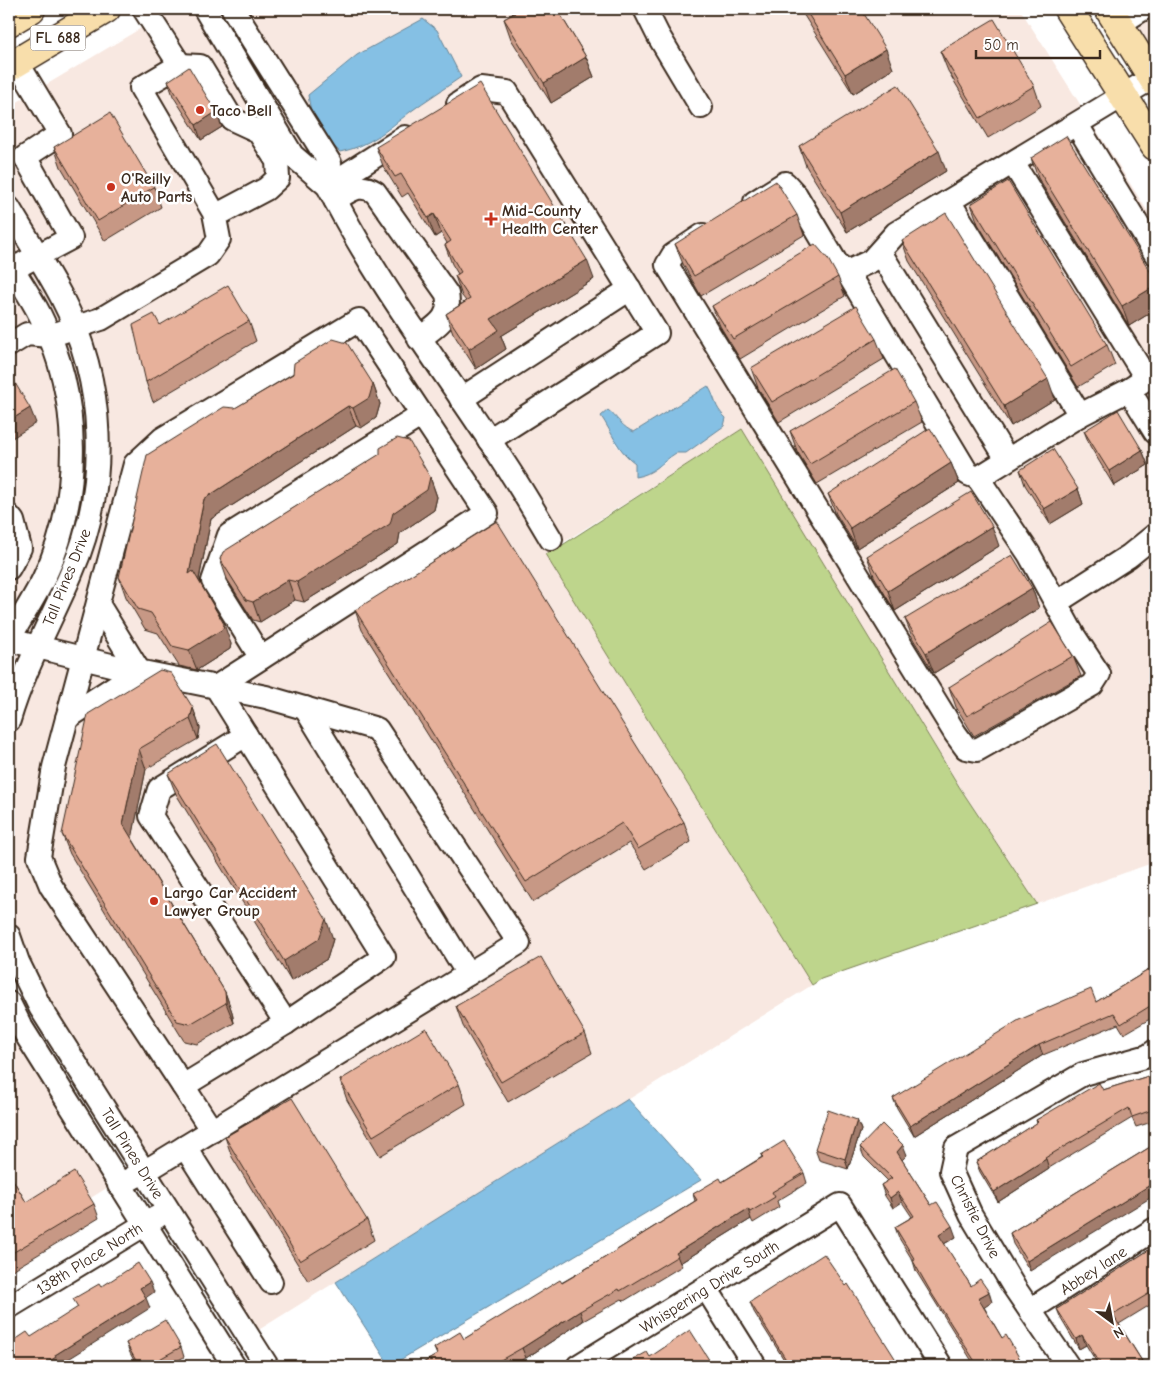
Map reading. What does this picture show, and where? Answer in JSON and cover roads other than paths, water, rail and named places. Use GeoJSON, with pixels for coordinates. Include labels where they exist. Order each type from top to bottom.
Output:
{"type":"FeatureCollection","features":[{"type":"Feature","properties":{"kind":"main road","name":"FL 688"},"geometry":{"type":"LineString","coordinates":[[9,22],[31,9]]}},
{"type":"Feature","properties":{"kind":"main road","name":"FL 688"},"geometry":{"type":"LineString","coordinates":[[13,65],[106,9]]}},
{"type":"Feature","properties":{"kind":"main road"},"geometry":{"type":"LineString","coordinates":[[1068,9],[1155,146]]}},
{"type":"Feature","properties":{"kind":"main road"},"geometry":{"type":"LineString","coordinates":[[1114,16],[1154,80]]}},
{"type":"Feature","properties":{"kind":"street"},"geometry":{"type":"LineString","coordinates":[[144,9],[180,65]]}},
{"type":"Feature","properties":{"kind":"street"},"geometry":{"type":"LineString","coordinates":[[205,9],[292,155],[332,193]]}},
{"type":"Feature","properties":{"kind":"street"},"geometry":{"type":"LineString","coordinates":[[233,9],[330,163],[332,193],[344,219],[419,338],[489,440],[551,538]]}},
{"type":"Feature","properties":{"kind":"street"},"geometry":{"type":"LineString","coordinates":[[645,9],[658,35],[701,107]]}},
{"type":"Feature","properties":{"kind":"street"},"geometry":{"type":"LineString","coordinates":[[1114,16],[1143,9]]}},
{"type":"Feature","properties":{"kind":"street"},"geometry":{"type":"LineString","coordinates":[[11,266],[37,256],[71,238],[25,157],[60,134],[13,65]]}},
{"type":"Feature","properties":{"kind":"street"},"geometry":{"type":"LineString","coordinates":[[9,346],[27,334],[50,336],[101,319],[208,255],[219,239],[215,216],[141,88],[180,65],[200,66],[232,119],[258,130],[278,161],[278,178],[266,188],[215,216]]}},
{"type":"Feature","properties":{"kind":"street"},"geometry":{"type":"LineString","coordinates":[[847,272],[871,261],[896,233],[1124,96],[1154,80]]}},
{"type":"Feature","properties":{"kind":"street"},"geometry":{"type":"LineString","coordinates":[[332,193],[432,120],[481,90],[506,92],[657,333],[489,440]]}},
{"type":"Feature","properties":{"kind":"street"},"geometry":{"type":"LineString","coordinates":[[1077,125],[1155,253]]}},
{"type":"Feature","properties":{"kind":"street"},"geometry":{"type":"LineString","coordinates":[[1013,163],[1144,380],[1155,432]]}},
{"type":"Feature","properties":{"kind":"street"},"geometry":{"type":"LineString","coordinates":[[785,183],[796,195],[817,250],[847,272],[859,309],[933,434],[968,474],[1057,615],[1099,674],[1092,686],[977,750],[966,748],[944,697],[707,314],[668,265],[673,255],[785,183]]}},
{"type":"Feature","properties":{"kind":"street"},"geometry":{"type":"LineString","coordinates":[[332,193],[356,187],[366,187],[375,192],[447,294],[448,314],[419,338]]}},
{"type":"Feature","properties":{"kind":"street"},"geometry":{"type":"LineString","coordinates":[[949,201],[1080,415]]}},
{"type":"Feature","properties":{"kind":"street","name":"Tall Pines Drive"},"geometry":{"type":"LineString","coordinates":[[9,208],[15,233],[37,256],[61,297],[74,327],[90,374],[96,409],[98,441],[94,504],[85,539],[71,574],[20,683],[9,720]]}},
{"type":"Feature","properties":{"kind":"street"},"geometry":{"type":"LineString","coordinates":[[880,252],[1007,459]]}},
{"type":"Feature","properties":{"kind":"street","name":"Tall Pines Drive"},"geometry":{"type":"LineString","coordinates":[[9,640],[43,579],[67,508],[72,426],[66,387],[50,336],[40,314],[11,266]]}},
{"type":"Feature","properties":{"kind":"street"},"geometry":{"type":"LineString","coordinates":[[461,399],[630,289]]}},
{"type":"Feature","properties":{"kind":"street"},"geometry":{"type":"LineString","coordinates":[[212,1131],[51,886],[39,857],[54,767],[135,464],[162,439],[359,320],[487,513],[216,687]]}},
{"type":"Feature","properties":{"kind":"street"},"geometry":{"type":"LineString","coordinates":[[978,489],[1007,459],[1080,415],[1144,380]]}},
{"type":"Feature","properties":{"kind":"street"},"geometry":{"type":"LineString","coordinates":[[261,658],[213,581],[229,535],[422,415]]}},
{"type":"Feature","properties":{"kind":"street"},"geometry":{"type":"LineString","coordinates":[[9,516],[13,521],[20,548],[9,568]]}},
{"type":"Feature","properties":{"kind":"street"},"geometry":{"type":"LineString","coordinates":[[1057,615],[1154,537]]}},
{"type":"Feature","properties":{"kind":"street"},"geometry":{"type":"LineString","coordinates":[[98,604],[139,671]]}},
{"type":"Feature","properties":{"kind":"street"},"geometry":{"type":"LineString","coordinates":[[9,640],[305,708],[377,729],[519,943],[212,1131],[119,1185]]}},
{"type":"Feature","properties":{"kind":"street"},"geometry":{"type":"LineString","coordinates":[[67,718],[139,671]]}},
{"type":"Feature","properties":{"kind":"street"},"geometry":{"type":"LineString","coordinates":[[182,1086],[286,1023],[384,957],[216,687]]}},
{"type":"Feature","properties":{"kind":"street"},"geometry":{"type":"LineString","coordinates":[[305,708],[468,974]]}},
{"type":"Feature","properties":{"kind":"street"},"geometry":{"type":"LineString","coordinates":[[246,735],[159,789],[151,816],[286,1023]]}},
{"type":"Feature","properties":{"kind":"street","name":"Tall Pines Drive"},"geometry":{"type":"LineString","coordinates":[[9,936],[18,962],[40,1007],[267,1366]]}},
{"type":"Feature","properties":{"kind":"street","name":"Tall Pines Drive"},"geometry":{"type":"LineString","coordinates":[[9,1003],[20,1025],[119,1185],[234,1366]]}},
{"type":"Feature","properties":{"kind":"street","name":"Christie Drive"},"geometry":{"type":"LineString","coordinates":[[1068,1366],[1014,1288],[971,1215],[951,1171],[956,1148],[1083,1074],[1148,1056],[1155,1051]]}},
{"type":"Feature","properties":{"kind":"street"},"geometry":{"type":"LineString","coordinates":[[185,1147],[271,1282]]}},
{"type":"Feature","properties":{"kind":"street","name":"Whispering Drive South"},"geometry":{"type":"LineString","coordinates":[[578,1366],[840,1205],[941,1366]]}},
{"type":"Feature","properties":{"kind":"street","name":"138th Place North"},"geometry":{"type":"LineString","coordinates":[[9,1307],[169,1210]]}},
{"type":"Feature","properties":{"kind":"street","name":"Abbey lane"},"geometry":{"type":"LineString","coordinates":[[1030,1310],[1155,1229]]}},
{"type":"Feature","properties":{"kind":"street"},"geometry":{"type":"LineString","coordinates":[[706,1288],[756,1366]]}},
{"type":"Feature","properties":{"kind":"water"},"geometry":{"type":"Polygon","coordinates":[[[423,19],[437,30],[461,77],[369,142],[340,152],[318,127],[312,113],[308,95],[357,55],[423,19]]]}},
{"type":"Feature","properties":{"kind":"water"},"geometry":{"type":"Polygon","coordinates":[[[708,386],[719,410],[726,418],[724,426],[686,453],[676,453],[653,471],[635,477],[635,463],[619,447],[601,416],[608,410],[623,425],[634,432],[708,386]]]}},
{"type":"Feature","properties":{"kind":"water"},"geometry":{"type":"Polygon","coordinates":[[[628,1099],[701,1180],[390,1366],[336,1282],[628,1099]]]}},
{"type":"Feature","properties":{"kind":"place","name":"Taco Bell"},"geometry":{"type":"Point","coordinates":[200,110]}},
{"type":"Feature","properties":{"kind":"place","name":"O'Reilly Auto Parts"},"geometry":{"type":"Point","coordinates":[111,187]}},
{"type":"Feature","properties":{"kind":"place","name":"Mid-County Health Center"},"geometry":{"type":"Point","coordinates":[491,219]}},
{"type":"Feature","properties":{"kind":"place","name":"Largo Car Accident Lawyer Group"},"geometry":{"type":"Point","coordinates":[154,901]}}]}
